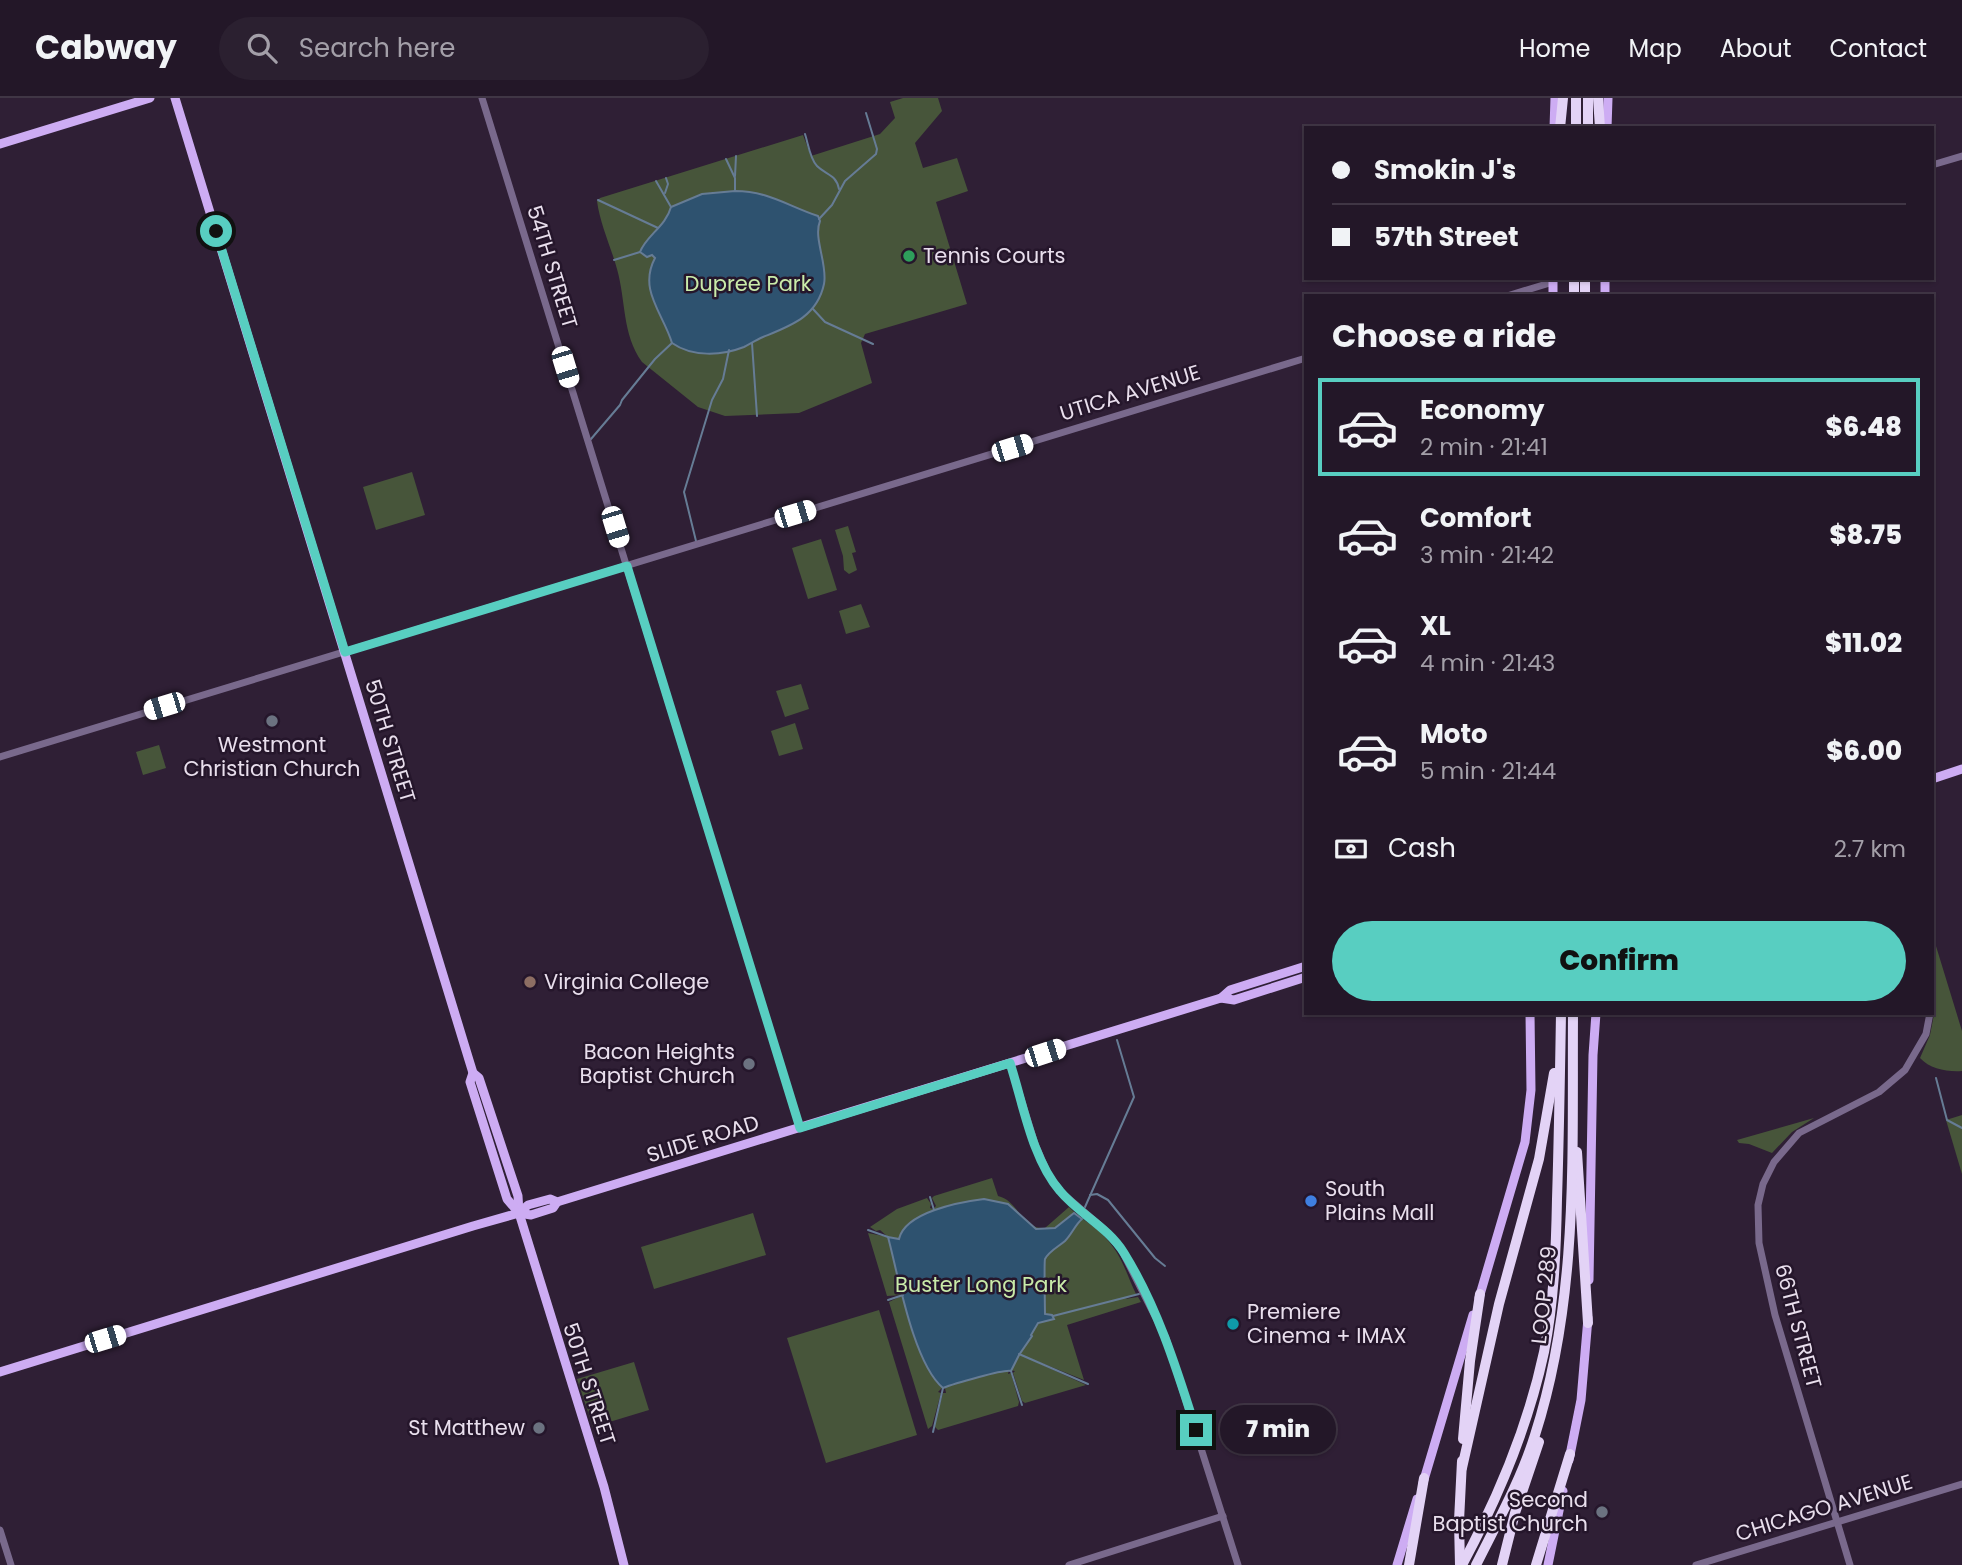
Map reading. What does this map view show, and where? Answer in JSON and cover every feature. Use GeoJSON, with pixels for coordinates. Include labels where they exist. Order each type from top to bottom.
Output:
{"type":"FeatureCollection","features":[{"type":"Feature","properties":{"kind":"highway"},"geometry":{"type":"LineString","coordinates":[[1560,126],[1563,98]]}},
{"type":"Feature","properties":{"kind":"highway"},"geometry":{"type":"LineString","coordinates":[[1576,98],[1576,126]]}},
{"type":"Feature","properties":{"kind":"highway"},"geometry":{"type":"LineString","coordinates":[[1588,98],[1588,126]]}},
{"type":"Feature","properties":{"kind":"highway"},"geometry":{"type":"LineString","coordinates":[[1598,98],[1600,126]]}},
{"type":"Feature","properties":{"kind":"highway"},"geometry":{"type":"LineString","coordinates":[[1462,1468],[1499,1304],[1525,1217],[1545,1134],[1560,1015]]}},
{"type":"Feature","properties":{"kind":"highway","name":"LOOP 289"},"geometry":{"type":"LineString","coordinates":[[1461,1565],[1505,1477],[1523,1429],[1549,1326],[1555,1265],[1560,1015]]}},
{"type":"Feature","properties":{"kind":"highway","name":"LOOP 289"},"geometry":{"type":"LineString","coordinates":[[1476,1565],[1514,1487],[1534,1438],[1558,1349],[1568,1275],[1573,1015]]}},
{"type":"Feature","properties":{"kind":"highway"},"geometry":{"type":"LineString","coordinates":[[1572,1103],[1588,1323]]}},
{"type":"Feature","properties":{"kind":"highway"},"geometry":{"type":"LineString","coordinates":[[1461,1565],[1459,1521],[1462,1468],[1470,1361],[1480,1294]]}},
{"type":"Feature","properties":{"kind":"highway"},"geometry":{"type":"LineString","coordinates":[[1502,1565],[1507,1541],[1553,1396],[1558,1375],[1558,1349]]}},
{"type":"Feature","properties":{"kind":"highway"},"geometry":{"type":"LineString","coordinates":[[1536,1565],[1570,1454]]}},
{"type":"Feature","properties":{"kind":"highway"},"geometry":{"type":"LineString","coordinates":[[1409,1565],[1424,1478]]}},
{"type":"Feature","properties":{"kind":"main road"},"geometry":{"type":"LineString","coordinates":[[0,144],[150,98]]}},
{"type":"Feature","properties":{"kind":"main road","name":"50TH STREET"},"geometry":{"type":"LineString","coordinates":[[175,98],[473,1073],[470,1082],[507,1199],[519,1213],[601,1480],[624,1565]]}},
{"type":"Feature","properties":{"kind":"main road"},"geometry":{"type":"LineString","coordinates":[[1554,126],[1555,98]]}},
{"type":"Feature","properties":{"kind":"main road"},"geometry":{"type":"LineString","coordinates":[[1608,98],[1608,126]]}},
{"type":"Feature","properties":{"kind":"main road"},"geometry":{"type":"LineString","coordinates":[[1934,778],[1962,769]]}},
{"type":"Feature","properties":{"kind":"main road","name":"SLIDE ROAD"},"geometry":{"type":"LineString","coordinates":[[0,1372],[519,1213],[528,1205],[550,1199],[557,1202],[1220,998],[1230,990],[1304,968]]}},
{"type":"Feature","properties":{"kind":"main road","name":"SLIDE ROAD"},"geometry":{"type":"LineString","coordinates":[[1220,998],[1234,1000],[1304,978]]}},
{"type":"Feature","properties":{"kind":"main road"},"geometry":{"type":"LineString","coordinates":[[1397,1565],[1525,1142],[1531,1090],[1530,1015]]}},
{"type":"Feature","properties":{"kind":"main road"},"geometry":{"type":"LineString","coordinates":[[1548,1565],[1582,1388],[1588,1323],[1596,1015]]}},
{"type":"Feature","properties":{"kind":"street","name":"54TH STREET"},"geometry":{"type":"LineString","coordinates":[[482,98],[800,1128]]}},
{"type":"Feature","properties":{"kind":"street"},"geometry":{"type":"LineString","coordinates":[[1934,164],[1962,156]]}},
{"type":"Feature","properties":{"kind":"street"},"geometry":{"type":"LineString","coordinates":[[1513,294],[1553,280]]}},
{"type":"Feature","properties":{"kind":"street","name":"UTICA AVENUE"},"geometry":{"type":"LineString","coordinates":[[0,757],[1304,359]]}},
{"type":"Feature","properties":{"kind":"street","name":"66TH STREET"},"geometry":{"type":"LineString","coordinates":[[1850,1565],[1775,1315],[1759,1243],[1757,1221],[1763,1184],[1778,1155],[1799,1133],[1826,1117],[1867,1099],[1899,1075],[1919,1048],[1926,1034],[1930,1015]]}},
{"type":"Feature","properties":{"kind":"street"},"geometry":{"type":"LineString","coordinates":[[1010,1063],[1035,1144],[1048,1174],[1065,1197],[1117,1244],[1166,1338],[1238,1565]]}},
{"type":"Feature","properties":{"kind":"street","name":"CHICAGO AVENUE"},"geometry":{"type":"LineString","coordinates":[[1696,1565],[1962,1484]]}},
{"type":"Feature","properties":{"kind":"street"},"geometry":{"type":"LineString","coordinates":[[1069,1565],[1223,1516]]}},
{"type":"Feature","properties":{"kind":"street"},"geometry":{"type":"LineString","coordinates":[[0,1530],[11,1565]]}},
{"type":"Feature","properties":{"kind":"green space","name":"Dupree Park"},"geometry":{"type":"Polygon","coordinates":[[[903,98],[938,98],[942,111],[915,143],[923,168],[957,158],[968,191],[936,202],[967,304],[865,334],[861,343],[872,383],[799,413],[725,416],[698,407],[642,362],[631,340],[620,281],[597,201],[803,135],[811,156],[880,134],[895,118],[890,102],[903,98]]]}},
{"type":"Feature","properties":{"kind":"green space"},"geometry":{"type":"Polygon","coordinates":[[[412,472],[425,515],[376,530],[363,487],[412,472]]]}},
{"type":"Feature","properties":{"kind":"green space"},"geometry":{"type":"Polygon","coordinates":[[[848,526],[856,552],[852,553],[857,570],[849,574],[844,570],[835,530],[848,526]]]}},
{"type":"Feature","properties":{"kind":"green space"},"geometry":{"type":"Polygon","coordinates":[[[821,539],[837,590],[808,599],[792,548],[821,539]]]}},
{"type":"Feature","properties":{"kind":"green space"},"geometry":{"type":"Polygon","coordinates":[[[861,604],[870,627],[846,634],[839,611],[861,604]]]}},
{"type":"Feature","properties":{"kind":"green space"},"geometry":{"type":"Polygon","coordinates":[[[801,684],[809,709],[785,717],[776,691],[801,684]]]}},
{"type":"Feature","properties":{"kind":"green space"},"geometry":{"type":"Polygon","coordinates":[[[795,723],[803,749],[779,756],[771,731],[795,723]]]}},
{"type":"Feature","properties":{"kind":"green space"},"geometry":{"type":"Polygon","coordinates":[[[159,745],[166,768],[143,775],[136,752],[159,745]]]}},
{"type":"Feature","properties":{"kind":"green space"},"geometry":{"type":"Polygon","coordinates":[[[1934,940],[1962,1031],[1962,1071],[1939,1069],[1920,1058],[1930,1035],[1936,1004],[1934,940]]]}},
{"type":"Feature","properties":{"kind":"green space"},"geometry":{"type":"Polygon","coordinates":[[[1962,1115],[1962,1174],[1946,1120],[1962,1115]]]}},
{"type":"Feature","properties":{"kind":"green space"},"geometry":{"type":"Polygon","coordinates":[[[1814,1118],[1792,1132],[1772,1153],[1739,1143],[1737,1140],[1814,1118]]]}},
{"type":"Feature","properties":{"kind":"green space","name":"Buster Long Park"},"geometry":{"type":"Polygon","coordinates":[[[992,1178],[998,1196],[1011,1203],[1025,1220],[1037,1227],[1045,1228],[1069,1207],[1096,1229],[1118,1255],[1136,1294],[1125,1299],[1138,1297],[1141,1302],[1067,1325],[1084,1380],[1019,1354],[1086,1385],[1025,1403],[1013,1373],[1015,1371],[1009,1370],[1018,1406],[938,1430],[934,1426],[943,1393],[946,1393],[945,1388],[942,1388],[938,1392],[941,1393],[932,1426],[928,1429],[889,1302],[903,1295],[887,1296],[868,1233],[888,1237],[880,1230],[876,1231],[870,1227],[897,1209],[927,1198],[931,1204],[930,1208],[933,1209],[936,1206],[932,1198],[934,1196],[992,1178]]]}},
{"type":"Feature","properties":{"kind":"green space"},"geometry":{"type":"Polygon","coordinates":[[[753,1213],[766,1255],[654,1289],[641,1247],[753,1213]]]}},
{"type":"Feature","properties":{"kind":"green space"},"geometry":{"type":"Polygon","coordinates":[[[879,1310],[917,1435],[826,1463],[787,1338],[879,1310]]]}},
{"type":"Feature","properties":{"kind":"green space"},"geometry":{"type":"Polygon","coordinates":[[[634,1362],[649,1410],[593,1427],[577,1379],[634,1362]]]}},
{"type":"Feature","properties":{"kind":"water"},"geometry":{"type":"Polygon","coordinates":[[[735,191],[768,196],[818,216],[824,284],[815,305],[792,324],[735,350],[707,354],[688,351],[672,343],[654,301],[649,281],[655,258],[640,252],[665,220],[671,207],[702,194],[735,191]]]}},
{"type":"Feature","properties":{"kind":"water"},"geometry":{"type":"Polygon","coordinates":[[[984,1199],[1008,1204],[1036,1229],[1055,1228],[1074,1213],[1082,1219],[1065,1241],[1045,1259],[1045,1314],[1052,1315],[1054,1319],[1038,1323],[1011,1371],[989,1374],[943,1388],[932,1376],[915,1339],[888,1237],[899,1239],[903,1230],[922,1215],[984,1199]]]}},
{"type":"Feature","properties":{"kind":"waterway"},"geometry":{"type":"LineString","coordinates":[[819,219],[832,205],[845,181],[876,154],[877,149],[866,113]]}},
{"type":"Feature","properties":{"kind":"waterway"},"geometry":{"type":"LineString","coordinates":[[805,134],[815,163],[833,178],[839,189]]}},
{"type":"Feature","properties":{"kind":"waterway"},"geometry":{"type":"LineString","coordinates":[[735,176],[736,156]]}},
{"type":"Feature","properties":{"kind":"waterway"},"geometry":{"type":"LineString","coordinates":[[726,159],[735,178],[735,191]]}},
{"type":"Feature","properties":{"kind":"waterway"},"geometry":{"type":"LineString","coordinates":[[665,193],[668,184],[666,178]]}},
{"type":"Feature","properties":{"kind":"waterway"},"geometry":{"type":"LineString","coordinates":[[656,181],[671,207]]}},
{"type":"Feature","properties":{"kind":"waterway"},"geometry":{"type":"LineString","coordinates":[[598,200],[658,228]]}},
{"type":"Feature","properties":{"kind":"waterway"},"geometry":{"type":"LineString","coordinates":[[614,260],[640,252]]}},
{"type":"Feature","properties":{"kind":"waterway"},"geometry":{"type":"LineString","coordinates":[[813,309],[825,322],[873,344]]}},
{"type":"Feature","properties":{"kind":"waterway"},"geometry":{"type":"LineString","coordinates":[[591,439],[655,359],[672,343]]}},
{"type":"Feature","properties":{"kind":"waterway"},"geometry":{"type":"LineString","coordinates":[[752,343],[757,416]]}},
{"type":"Feature","properties":{"kind":"waterway"},"geometry":{"type":"LineString","coordinates":[[696,541],[684,492],[712,400],[723,379],[729,350]]}},
{"type":"Feature","properties":{"kind":"waterway"},"geometry":{"type":"LineString","coordinates":[[1085,1207],[1134,1097],[1117,1040]]}},
{"type":"Feature","properties":{"kind":"waterway"},"geometry":{"type":"LineString","coordinates":[[1936,1078],[1947,1120],[1962,1128]]}},
{"type":"Feature","properties":{"kind":"waterway"},"geometry":{"type":"LineString","coordinates":[[1090,1195],[1097,1194],[1108,1200],[1155,1258],[1165,1266]]}},
{"type":"Feature","properties":{"kind":"waterway"},"geometry":{"type":"LineString","coordinates":[[930,1197],[934,1210]]}},
{"type":"Feature","properties":{"kind":"waterway"},"geometry":{"type":"LineString","coordinates":[[868,1230],[888,1237]]}},
{"type":"Feature","properties":{"kind":"waterway"},"geometry":{"type":"LineString","coordinates":[[1053,1316],[1139,1294]]}},
{"type":"Feature","properties":{"kind":"waterway"},"geometry":{"type":"LineString","coordinates":[[888,1300],[903,1295]]}},
{"type":"Feature","properties":{"kind":"waterway"},"geometry":{"type":"LineString","coordinates":[[1019,1354],[1088,1384]]}},
{"type":"Feature","properties":{"kind":"waterway"},"geometry":{"type":"LineString","coordinates":[[1011,1371],[1022,1405]]}},
{"type":"Feature","properties":{"kind":"waterway"},"geometry":{"type":"LineString","coordinates":[[933,1432],[943,1388]]}},
{"type":"Feature","properties":{"kind":"place","name":"Tennis Courts"},"geometry":{"type":"Point","coordinates":[909,256]}},
{"type":"Feature","properties":{"kind":"place","name":"Westmont Christian Church"},"geometry":{"type":"Point","coordinates":[272,721]}},
{"type":"Feature","properties":{"kind":"place","name":"Virginia College"},"geometry":{"type":"Point","coordinates":[530,982]}},
{"type":"Feature","properties":{"kind":"place","name":"Bacon Heights Baptist Church"},"geometry":{"type":"Point","coordinates":[749,1064]}},
{"type":"Feature","properties":{"kind":"place","name":"South Plains Mall"},"geometry":{"type":"Point","coordinates":[1311,1201]}},
{"type":"Feature","properties":{"kind":"place","name":"Premiere Cinema + IMAX"},"geometry":{"type":"Point","coordinates":[1233,1324]}},
{"type":"Feature","properties":{"kind":"place","name":"St Matthew"},"geometry":{"type":"Point","coordinates":[539,1428]}},
{"type":"Feature","properties":{"kind":"place","name":"Second Baptist Church"},"geometry":{"type":"Point","coordinates":[1602,1512]}},
{"type":"Feature","properties":{"kind":"route"},"geometry":{"type":"LineString","coordinates":[[216,231],[345,652],[627,566],[800,1128],[1010,1063],[1045,1168],[1062,1193],[1104,1229],[1124,1253],[1168,1344],[1196,1430]]}}]}
